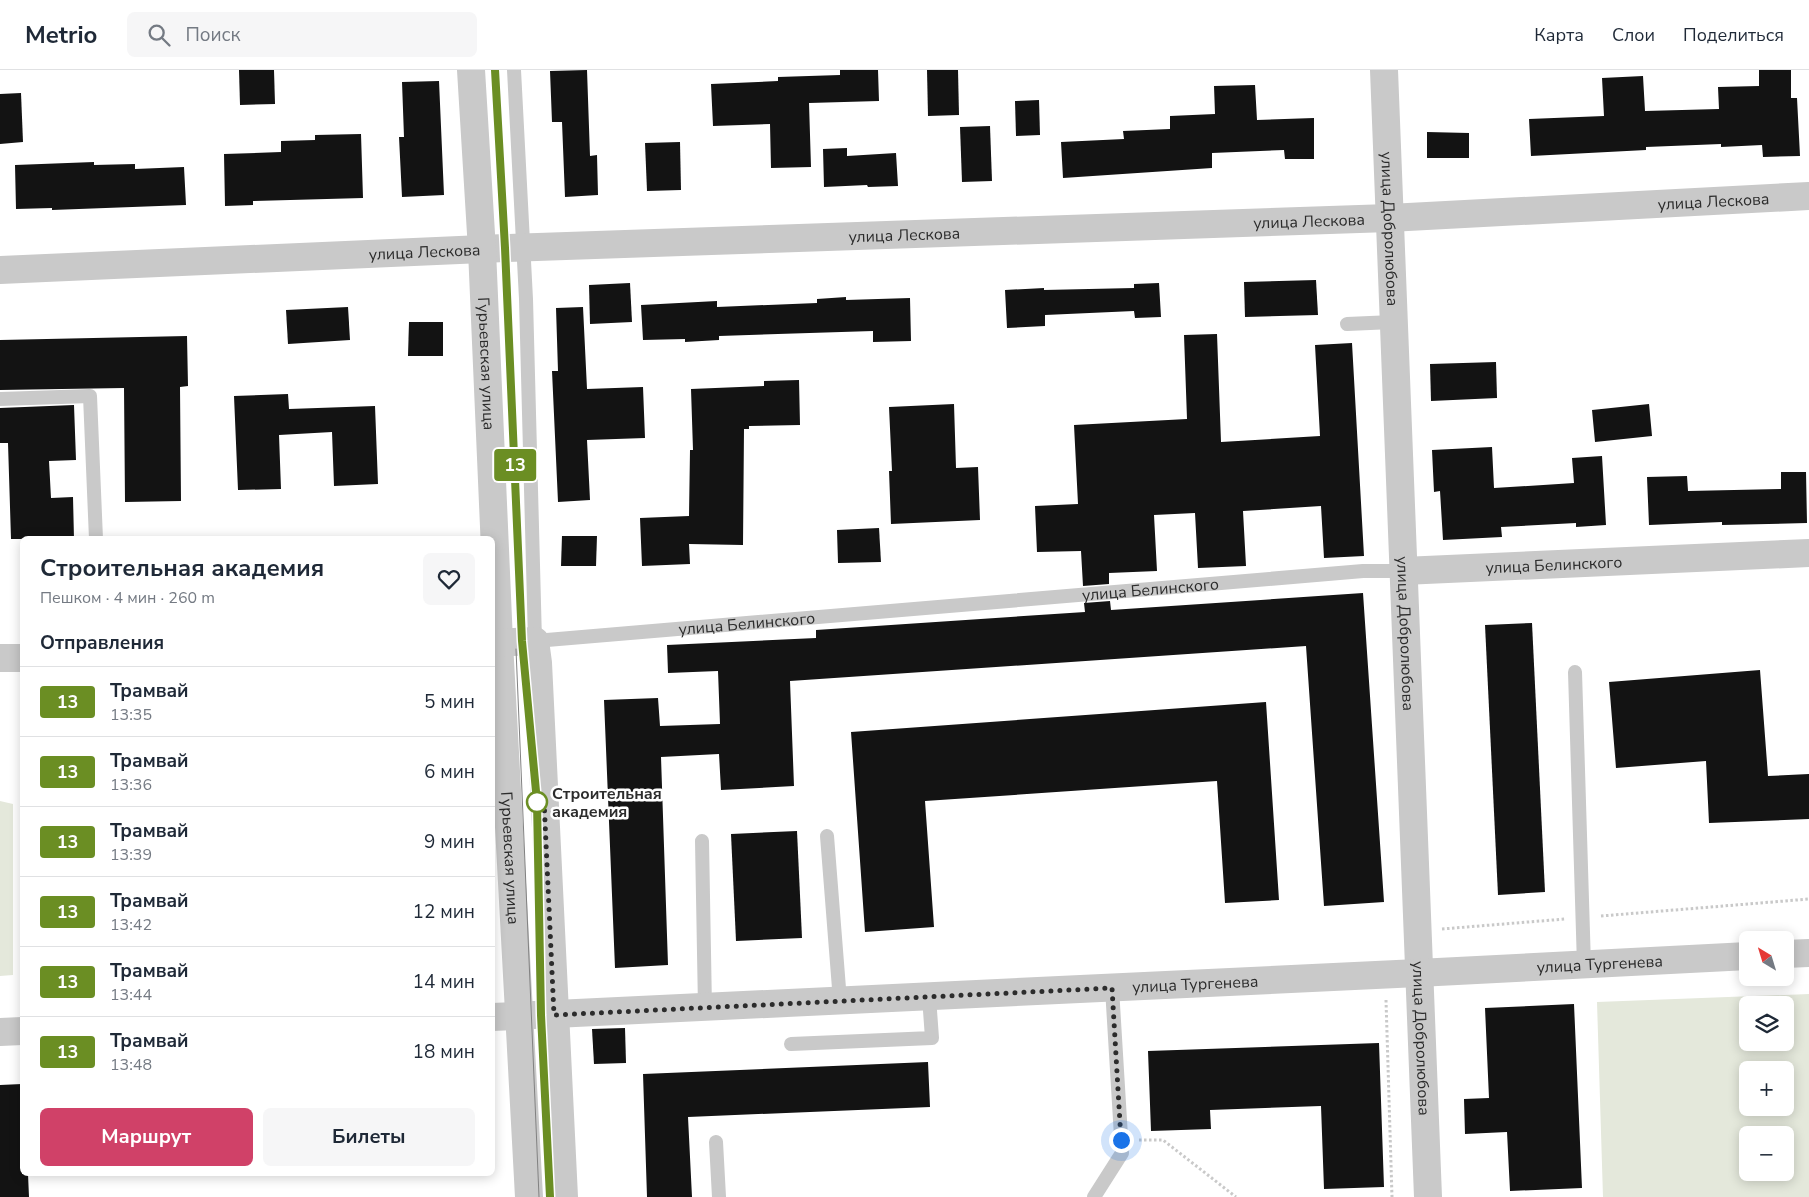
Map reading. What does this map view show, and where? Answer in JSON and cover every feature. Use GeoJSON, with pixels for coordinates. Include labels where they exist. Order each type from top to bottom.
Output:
{"type":"FeatureCollection","features":[{"type":"Feature","properties":{"kind":"street","name":"Гурьевская улица"},"geometry":{"type":"LineString","coordinates":[[471,70],[482,250],[492,536]]}},
{"type":"Feature","properties":{"kind":"street","name":"улица Добролюбова"},"geometry":{"type":"LineString","coordinates":[[1384,70],[1416,931],[1428,1197]]}},
{"type":"Feature","properties":{"kind":"street","name":"улица Лескова"},"geometry":{"type":"LineString","coordinates":[[0,270],[524,248],[1389,218],[1809,196]]}},
{"type":"Feature","properties":{"kind":"street","name":"улица Белинского"},"geometry":{"type":"LineString","coordinates":[[1403,571],[1809,553]]}},
{"type":"Feature","properties":{"kind":"street","name":"Гурьевская улица"},"geometry":{"type":"LineString","coordinates":[[495,615],[520,1016],[529,1197]]}},
{"type":"Feature","properties":{"kind":"street","name":"улица Белинского"},"geometry":{"type":"LineString","coordinates":[[496,643],[534,640]]}},
{"type":"Feature","properties":{"kind":"street"},"geometry":{"type":"LineString","coordinates":[[534,640],[538,663],[564,1197]]}},
{"type":"Feature","properties":{"kind":"street"},"geometry":{"type":"LineString","coordinates":[[0,658],[20,658]]}},
{"type":"Feature","properties":{"kind":"street"},"geometry":{"type":"LineString","coordinates":[[1794,954],[1809,953]]}},
{"type":"Feature","properties":{"kind":"street","name":"улица Тургенева"},"geometry":{"type":"LineString","coordinates":[[495,1017],[1739,956]]}},
{"type":"Feature","properties":{"kind":"street"},"geometry":{"type":"LineString","coordinates":[[0,1032],[20,1031]]}},
{"type":"Feature","properties":{"kind":"lane"},"geometry":{"type":"LineString","coordinates":[[514,70],[524,248],[534,640]]}},
{"type":"Feature","properties":{"kind":"lane"},"geometry":{"type":"LineString","coordinates":[[1347,324],[1393,322]]}},
{"type":"Feature","properties":{"kind":"lane"},"geometry":{"type":"LineString","coordinates":[[0,399],[90,396],[96,536]]}},
{"type":"Feature","properties":{"kind":"lane","name":"улица Белинского"},"geometry":{"type":"LineString","coordinates":[[534,640],[1363,571],[1403,571]]}},
{"type":"Feature","properties":{"kind":"lane"},"geometry":{"type":"LineString","coordinates":[[1575,672],[1584,965]]}},
{"type":"Feature","properties":{"kind":"lane"},"geometry":{"type":"LineString","coordinates":[[827,836],[840,1001]]}},
{"type":"Feature","properties":{"kind":"lane"},"geometry":{"type":"LineString","coordinates":[[702,841],[705,1008]]}},
{"type":"Feature","properties":{"kind":"lane"},"geometry":{"type":"LineString","coordinates":[[1094,1197],[1122,1153],[1112,988]]}},
{"type":"Feature","properties":{"kind":"lane"},"geometry":{"type":"LineString","coordinates":[[791,1044],[932,1038],[929,997]]}},
{"type":"Feature","properties":{"kind":"lane"},"geometry":{"type":"LineString","coordinates":[[716,1142],[719,1197]]}},
{"type":"Feature","properties":{"kind":"path"},"geometry":{"type":"LineString","coordinates":[[1416,931],[1809,899]]}},
{"type":"Feature","properties":{"kind":"path"},"geometry":{"type":"LineString","coordinates":[[1385,975],[1392,1197]]}},
{"type":"Feature","properties":{"kind":"path"},"geometry":{"type":"LineString","coordinates":[[1121,1140],[1163,1140],[1236,1197]]}},
{"type":"Feature","properties":{"kind":"shaded area"},"geometry":{"type":"Polygon","coordinates":[[[0,801],[13,804],[13,975],[0,976],[0,801]]]}},
{"type":"Feature","properties":{"kind":"shaded area"},"geometry":{"type":"Polygon","coordinates":[[[1809,994],[1809,1197],[1603,1197],[1597,1002],[1739,997],[1739,1051],[1794,1051],[1794,996],[1756,996],[1809,994]]]}},
{"type":"Feature","properties":{"kind":"building"},"geometry":{"type":"Polygon","coordinates":[[[239,70],[274,70],[275,104],[240,105],[239,70]]]}},
{"type":"Feature","properties":{"kind":"building"},"geometry":{"type":"Polygon","coordinates":[[[587,70],[590,156],[597,155],[598,195],[565,197],[562,122],[552,122],[550,71],[587,70]]]}},
{"type":"Feature","properties":{"kind":"building"},"geometry":{"type":"Polygon","coordinates":[[[840,70],[878,70],[879,101],[809,103],[811,167],[771,168],[770,124],[713,126],[711,84],[778,81],[778,77],[840,75],[840,70]]]}},
{"type":"Feature","properties":{"kind":"building"},"geometry":{"type":"Polygon","coordinates":[[[927,70],[958,70],[959,115],[928,116],[927,70]]]}},
{"type":"Feature","properties":{"kind":"building"},"geometry":{"type":"Polygon","coordinates":[[[1759,70],[1791,70],[1791,98],[1797,98],[1800,156],[1763,157],[1762,145],[1721,147],[1721,144],[1646,147],[1646,150],[1531,156],[1529,119],[1604,116],[1602,78],[1643,76],[1645,111],[1719,109],[1718,87],[1759,86],[1759,70]]]}},
{"type":"Feature","properties":{"kind":"building"},"geometry":{"type":"Polygon","coordinates":[[[439,81],[444,195],[402,197],[399,137],[404,137],[402,82],[439,81]]]}},
{"type":"Feature","properties":{"kind":"building"},"geometry":{"type":"Polygon","coordinates":[[[1255,85],[1257,120],[1314,118],[1314,159],[1285,159],[1284,150],[1212,153],[1212,168],[1063,178],[1061,142],[1124,139],[1123,131],[1170,129],[1170,116],[1215,114],[1214,86],[1255,85]]]}},
{"type":"Feature","properties":{"kind":"building"},"geometry":{"type":"Polygon","coordinates":[[[21,93],[23,142],[0,144],[0,94],[21,93]]]}},
{"type":"Feature","properties":{"kind":"building"},"geometry":{"type":"Polygon","coordinates":[[[1039,100],[1040,135],[1016,136],[1015,101],[1039,100]]]}},
{"type":"Feature","properties":{"kind":"building"},"geometry":{"type":"Polygon","coordinates":[[[990,126],[992,181],[962,182],[960,127],[990,126]]]}},
{"type":"Feature","properties":{"kind":"building"},"geometry":{"type":"Polygon","coordinates":[[[1427,132],[1469,133],[1469,158],[1427,158],[1427,132]]]}},
{"type":"Feature","properties":{"kind":"building"},"geometry":{"type":"Polygon","coordinates":[[[361,134],[363,198],[253,201],[253,205],[225,206],[224,154],[281,152],[281,141],[315,140],[315,135],[361,134]]]}},
{"type":"Feature","properties":{"kind":"building"},"geometry":{"type":"Polygon","coordinates":[[[680,142],[681,190],[647,191],[645,143],[680,142]]]}},
{"type":"Feature","properties":{"kind":"building"},"geometry":{"type":"Polygon","coordinates":[[[847,148],[847,156],[896,153],[898,186],[824,187],[823,149],[847,148]]]}},
{"type":"Feature","properties":{"kind":"building"},"geometry":{"type":"Polygon","coordinates":[[[94,162],[94,165],[135,164],[135,169],[184,167],[186,205],[52,210],[52,208],[16,209],[15,165],[94,162]]]}},
{"type":"Feature","properties":{"kind":"building"},"geometry":{"type":"Polygon","coordinates":[[[1316,280],[1318,315],[1245,317],[1244,282],[1316,280]]]}},
{"type":"Feature","properties":{"kind":"building"},"geometry":{"type":"Polygon","coordinates":[[[630,283],[632,322],[590,324],[589,285],[630,283]]]}},
{"type":"Feature","properties":{"kind":"building"},"geometry":{"type":"Polygon","coordinates":[[[1159,283],[1161,317],[1135,318],[1134,311],[1045,315],[1045,326],[1007,328],[1005,290],[1134,288],[1134,284],[1159,283]]]}},
{"type":"Feature","properties":{"kind":"building"},"geometry":{"type":"Polygon","coordinates":[[[846,297],[846,300],[910,298],[911,341],[873,342],[873,331],[719,336],[719,340],[685,342],[685,339],[643,340],[641,305],[717,301],[717,307],[817,303],[817,299],[846,297]]]}},
{"type":"Feature","properties":{"kind":"building"},"geometry":{"type":"Polygon","coordinates":[[[348,307],[350,340],[288,344],[286,310],[348,307]]]}},
{"type":"Feature","properties":{"kind":"building"},"geometry":{"type":"Polygon","coordinates":[[[583,307],[587,389],[643,387],[645,438],[587,440],[590,500],[558,502],[552,371],[558,371],[556,308],[583,307]]]}},
{"type":"Feature","properties":{"kind":"building"},"geometry":{"type":"Polygon","coordinates":[[[409,322],[443,322],[443,356],[408,356],[409,322]]]}},
{"type":"Feature","properties":{"kind":"building"},"geometry":{"type":"Polygon","coordinates":[[[1217,334],[1221,442],[1320,436],[1315,345],[1352,343],[1364,556],[1324,558],[1321,506],[1243,511],[1246,566],[1198,568],[1195,513],[1154,515],[1157,571],[1109,573],[1109,584],[1083,586],[1081,551],[1037,552],[1035,506],[1078,504],[1074,425],[1187,419],[1184,335],[1217,334]]]}},
{"type":"Feature","properties":{"kind":"building"},"geometry":{"type":"Polygon","coordinates":[[[187,336],[188,386],[180,387],[181,501],[125,502],[124,388],[0,390],[0,340],[187,336]]]}},
{"type":"Feature","properties":{"kind":"building"},"geometry":{"type":"Polygon","coordinates":[[[1496,362],[1497,398],[1431,401],[1430,364],[1496,362]]]}},
{"type":"Feature","properties":{"kind":"building"},"geometry":{"type":"Polygon","coordinates":[[[799,380],[800,425],[749,426],[749,429],[744,429],[743,545],[689,544],[690,564],[642,566],[640,518],[689,516],[690,450],[693,450],[691,389],[764,386],[764,381],[799,380]]]}},
{"type":"Feature","properties":{"kind":"building"},"geometry":{"type":"Polygon","coordinates":[[[288,394],[289,409],[375,406],[378,484],[334,486],[332,432],[279,435],[281,489],[238,490],[234,396],[288,394]]]}},
{"type":"Feature","properties":{"kind":"building"},"geometry":{"type":"Polygon","coordinates":[[[954,404],[956,468],[978,467],[980,520],[891,524],[889,471],[892,471],[889,407],[954,404]]]}},
{"type":"Feature","properties":{"kind":"building"},"geometry":{"type":"Polygon","coordinates":[[[1649,404],[1652,436],[1595,442],[1592,410],[1649,404]]]}},
{"type":"Feature","properties":{"kind":"building"},"geometry":{"type":"Polygon","coordinates":[[[74,405],[76,460],[49,461],[51,498],[73,497],[74,536],[20,536],[20,539],[11,539],[8,443],[0,443],[0,408],[74,405]]]}},
{"type":"Feature","properties":{"kind":"building"},"geometry":{"type":"Polygon","coordinates":[[[1492,447],[1494,488],[1574,483],[1572,458],[1602,456],[1606,525],[1576,527],[1576,523],[1501,527],[1502,537],[1443,540],[1440,491],[1434,492],[1432,450],[1492,447]]]}},
{"type":"Feature","properties":{"kind":"building"},"geometry":{"type":"Polygon","coordinates":[[[1781,472],[1806,472],[1807,523],[1722,525],[1722,522],[1649,525],[1647,477],[1687,476],[1688,491],[1781,489],[1781,472]]]}},
{"type":"Feature","properties":{"kind":"building"},"geometry":{"type":"Polygon","coordinates":[[[879,528],[881,562],[838,563],[837,530],[879,528]]]}},
{"type":"Feature","properties":{"kind":"building"},"geometry":{"type":"Polygon","coordinates":[[[562,536],[597,536],[596,566],[561,566],[562,536]]]}},
{"type":"Feature","properties":{"kind":"building"},"geometry":{"type":"Polygon","coordinates":[[[1363,593],[1384,902],[1324,906],[1306,646],[790,681],[794,786],[721,790],[719,754],[661,757],[668,965],[615,968],[604,700],[658,698],[660,726],[720,724],[718,671],[668,673],[667,645],[816,638],[816,630],[1085,612],[1084,603],[1110,601],[1111,610],[1363,593]]]}},
{"type":"Feature","properties":{"kind":"building"},"geometry":{"type":"Polygon","coordinates":[[[1532,623],[1545,892],[1498,895],[1485,625],[1532,623]]]}},
{"type":"Feature","properties":{"kind":"building"},"geometry":{"type":"Polygon","coordinates":[[[1760,670],[1768,776],[1809,774],[1809,819],[1709,823],[1706,761],[1616,768],[1609,682],[1760,670]]]}},
{"type":"Feature","properties":{"kind":"building"},"geometry":{"type":"Polygon","coordinates":[[[1266,702],[1279,900],[1225,903],[1217,781],[925,801],[934,927],[865,932],[851,732],[1266,702]]]}},
{"type":"Feature","properties":{"kind":"building"},"geometry":{"type":"Polygon","coordinates":[[[797,831],[802,938],[736,941],[731,834],[797,831]]]}},
{"type":"Feature","properties":{"kind":"building"},"geometry":{"type":"Polygon","coordinates":[[[1574,1004],[1582,1188],[1510,1191],[1507,1132],[1465,1134],[1464,1099],[1489,1098],[1485,1008],[1574,1004]]]}},
{"type":"Feature","properties":{"kind":"building"},"geometry":{"type":"Polygon","coordinates":[[[625,1028],[626,1063],[594,1064],[592,1029],[625,1028]]]}},
{"type":"Feature","properties":{"kind":"building"},"geometry":{"type":"Polygon","coordinates":[[[1379,1043],[1384,1187],[1324,1189],[1321,1106],[1210,1110],[1211,1129],[1151,1131],[1148,1051],[1379,1043]]]}},
{"type":"Feature","properties":{"kind":"building"},"geometry":{"type":"Polygon","coordinates":[[[928,1062],[930,1107],[688,1117],[692,1197],[647,1197],[643,1074],[928,1062]]]}},
{"type":"Feature","properties":{"kind":"building"},"geometry":{"type":"Polygon","coordinates":[[[20,1084],[20,1176],[28,1176],[29,1197],[0,1197],[0,1085],[20,1084]]]}},
{"type":"Feature","properties":{"kind":"tram line"},"geometry":{"type":"LineString","coordinates":[[495,70],[505,248],[522,641],[537,802],[541,1015],[550,1197]]}},
{"type":"Feature","properties":{"kind":"tram line","name":"13"},"geometry":{"type":"LineString","coordinates":[[495,70],[505,248],[522,641],[537,802],[541,1015],[550,1197]]}},
{"type":"Feature","properties":{"kind":"tram line"},"geometry":{"type":"LineString","coordinates":[[516,649],[539,1197]]}},
{"type":"Feature","properties":{"kind":"place","name":"Строительная академия"},"geometry":{"type":"Point","coordinates":[537,802]}},
{"type":"Feature","properties":{"kind":"route"},"geometry":{"type":"LineString","coordinates":[[537,802],[544,800],[554,1015],[1112,988],[1121,1140]]}}]}
